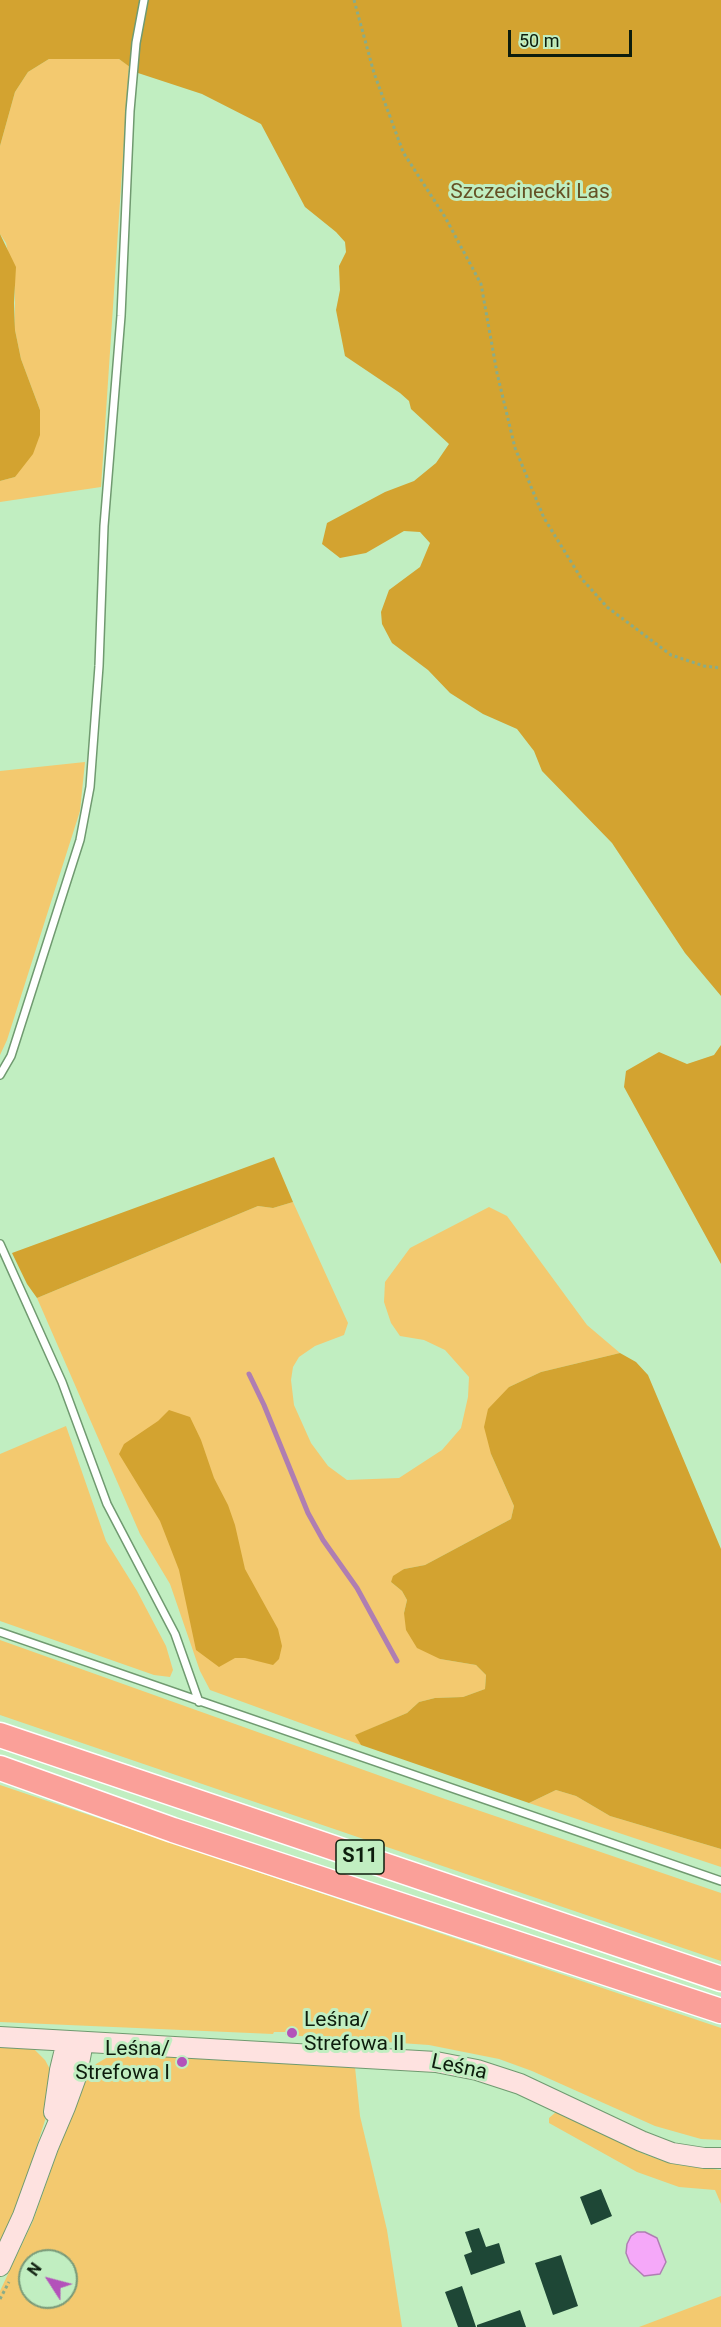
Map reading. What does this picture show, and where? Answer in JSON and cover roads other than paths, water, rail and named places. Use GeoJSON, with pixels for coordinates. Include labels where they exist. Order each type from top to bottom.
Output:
{"type":"FeatureCollection","features":[{"type":"Feature","properties":{"kind":"highway","name":"S11"},"geometry":{"type":"LineString","coordinates":[[0,1735],[721,1979]]}},
{"type":"Feature","properties":{"kind":"highway","name":"S11"},"geometry":{"type":"LineString","coordinates":[[0,1768],[173,1830],[721,2011]]}},
{"type":"Feature","properties":{"kind":"street","name":"Leśna"},"geometry":{"type":"LineString","coordinates":[[0,2037],[436,2062],[477,2070],[520,2084],[632,2137],[672,2153],[721,2158]]}},
{"type":"Feature","properties":{"kind":"street"},"geometry":{"type":"LineString","coordinates":[[0,2266],[23,2216],[48,2147],[60,2070],[75,2042]]}},
{"type":"Feature","properties":{"kind":"lane"},"geometry":{"type":"LineString","coordinates":[[0,1074],[11,1056],[80,840],[90,787],[99,666],[104,537],[121,316],[130,122],[136,43],[144,0]]}},
{"type":"Feature","properties":{"kind":"lane"},"geometry":{"type":"LineString","coordinates":[[0,1244],[62,1382],[107,1504],[175,1634],[199,1702]]}},
{"type":"Feature","properties":{"kind":"lane"},"geometry":{"type":"LineString","coordinates":[[0,1632],[721,1881]]}},
{"type":"Feature","properties":{"kind":"waterway"},"geometry":{"type":"LineString","coordinates":[[249,1374],[308,1513],[323,1540],[357,1588],[397,1661]]}},
{"type":"Feature","properties":{"kind":"place","name":"Leśna/ Strefowa II"},"geometry":{"type":"Point","coordinates":[292,2033]}},
{"type":"Feature","properties":{"kind":"place","name":"Leśna/ Strefowa I"},"geometry":{"type":"Point","coordinates":[182,2062]}},
{"type":"Feature","properties":{"kind":"park label","name":"Szczecinecki Las"},"geometry":{"type":"Point","coordinates":[530,193]}}]}
